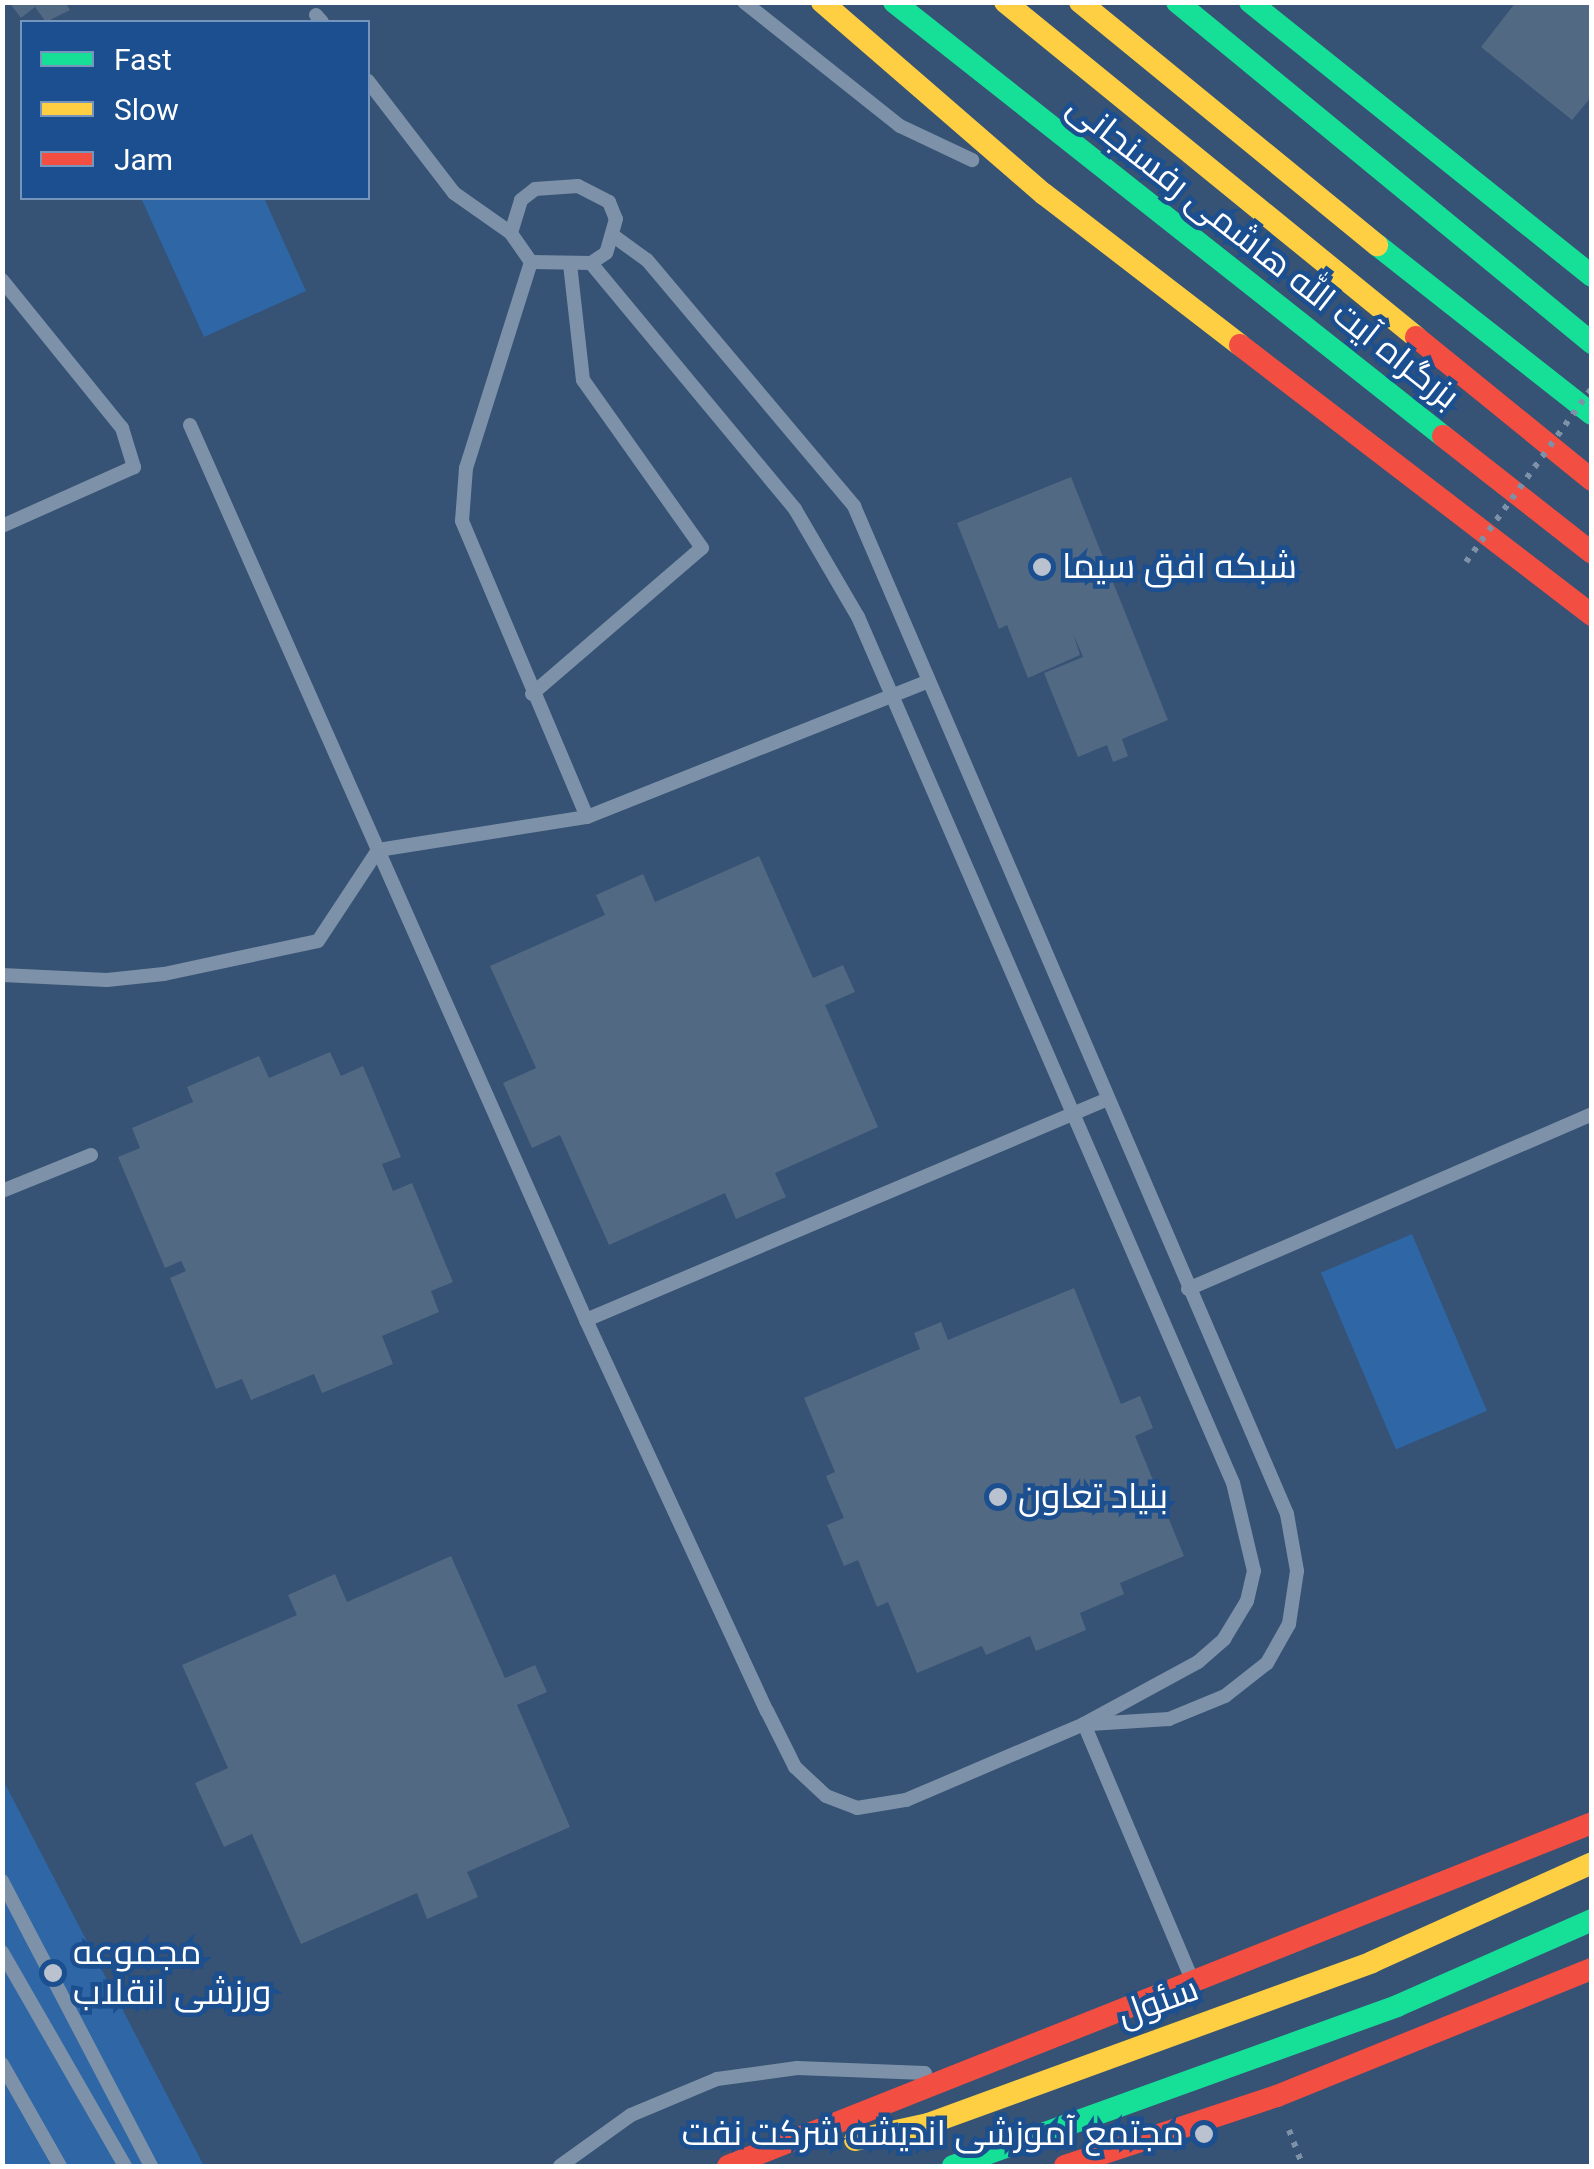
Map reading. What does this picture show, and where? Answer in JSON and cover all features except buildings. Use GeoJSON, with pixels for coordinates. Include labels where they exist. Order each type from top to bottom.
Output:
{"type":"FeatureCollection","features":[{"type":"Feature","properties":{"kind":"main road"},"geometry":{"type":"LineString","coordinates":[[822,2],[1044,194],[1592,615]]}},
{"type":"Feature","properties":{"kind":"main road","name":"بزرگراه آیت الله هاشمی رفسنجانی"},"geometry":{"type":"LineString","coordinates":[[894,2],[1592,553]]}},
{"type":"Feature","properties":{"kind":"main road","name":"بزرگراه آیت الله هاشمی رفسنجانی"},"geometry":{"type":"LineString","coordinates":[[1004,2],[1592,480]]}},
{"type":"Feature","properties":{"kind":"main road","name":"بزرگراه آیت الله هاشمی رفسنجانی"},"geometry":{"type":"LineString","coordinates":[[1080,2],[1212,116],[1592,414]]}},
{"type":"Feature","properties":{"kind":"main road"},"geometry":{"type":"LineString","coordinates":[[1177,2],[1592,342]]}},
{"type":"Feature","properties":{"kind":"main road"},"geometry":{"type":"LineString","coordinates":[[1250,2],[1592,276]]}},
{"type":"Feature","properties":{"kind":"main road"},"geometry":{"type":"LineString","coordinates":[[732,2166],[1194,1986],[1592,1823]]}},
{"type":"Feature","properties":{"kind":"main road","name":"سئول"},"geometry":{"type":"LineString","coordinates":[[732,2166],[928,2124],[1372,1962],[1592,1863]]}},
{"type":"Feature","properties":{"kind":"main road"},"geometry":{"type":"LineString","coordinates":[[952,2166],[1397,2006],[1587,1923]]}},
{"type":"Feature","properties":{"kind":"main road"},"geometry":{"type":"LineString","coordinates":[[1065,2166],[1277,2096],[1592,1969]]}},
{"type":"Feature","properties":{"kind":"lane"},"geometry":{"type":"LineString","coordinates":[[744,2],[900,126],[1044,194]]}},
{"type":"Feature","properties":{"kind":"lane"},"geometry":{"type":"LineString","coordinates":[[370,84],[454,193],[511,233],[531,262]]}},
{"type":"Feature","properties":{"kind":"lane"},"geometry":{"type":"LineString","coordinates":[[511,233],[512,215],[535,189],[578,186],[609,202],[614,237],[647,260],[854,506],[926,682],[1287,1514],[1298,1571],[1288,1624],[1267,1663],[1225,1696],[1169,1719],[1084,1724]]}},
{"type":"Feature","properties":{"kind":"lane"},"geometry":{"type":"LineString","coordinates":[[531,262],[591,263],[614,237]]}},
{"type":"Feature","properties":{"kind":"lane"},"geometry":{"type":"LineString","coordinates":[[531,262],[466,468],[462,522],[586,817]]}},
{"type":"Feature","properties":{"kind":"lane"},"geometry":{"type":"LineString","coordinates":[[190,425],[586,1320],[766,1712],[796,1766],[826,1796],[857,1808],[906,1800],[1084,1724],[1198,1662],[1224,1639],[1248,1601],[1254,1571],[1233,1483],[1069,1115],[858,617],[795,509],[591,263]]}},
{"type":"Feature","properties":{"kind":"lane"},"geometry":{"type":"LineString","coordinates":[[532,694],[702,548],[583,380],[570,265]]}},
{"type":"Feature","properties":{"kind":"lane"},"geometry":{"type":"LineString","coordinates":[[2,280],[122,428],[134,466],[2,526]]}},
{"type":"Feature","properties":{"kind":"lane"},"geometry":{"type":"LineString","coordinates":[[2,974],[107,980],[164,974],[318,941],[378,850],[586,817],[926,682]]}},
{"type":"Feature","properties":{"kind":"lane"},"geometry":{"type":"LineString","coordinates":[[586,1320],[1108,1099]]}},
{"type":"Feature","properties":{"kind":"lane"},"geometry":{"type":"LineString","coordinates":[[1188,1289],[1592,1114]]}},
{"type":"Feature","properties":{"kind":"lane"},"geometry":{"type":"LineString","coordinates":[[2,1191],[91,1155]]}},
{"type":"Feature","properties":{"kind":"lane"},"geometry":{"type":"LineString","coordinates":[[1084,1724],[1194,1986]]}},
{"type":"Feature","properties":{"kind":"lane"},"geometry":{"type":"LineString","coordinates":[[2,1881],[151,2166]]}},
{"type":"Feature","properties":{"kind":"lane"},"geometry":{"type":"LineString","coordinates":[[2,1952],[125,2166]]}},
{"type":"Feature","properties":{"kind":"lane"},"geometry":{"type":"LineString","coordinates":[[2,2064],[60,2166]]}},
{"type":"Feature","properties":{"kind":"lane"},"geometry":{"type":"LineString","coordinates":[[560,2166],[631,2114],[717,2079],[814,2068],[956,2076]]}},
{"type":"Feature","properties":{"kind":"path"},"geometry":{"type":"LineString","coordinates":[[1466,562],[1592,388]]}},
{"type":"Feature","properties":{"kind":"shaded area"},"geometry":{"type":"Polygon","coordinates":[[[142,200],[265,200],[306,291],[204,337],[142,200]]]}},
{"type":"Feature","properties":{"kind":"shaded area"},"geometry":{"type":"Polygon","coordinates":[[[1412,1234],[1487,1411],[1396,1449],[1321,1273],[1412,1234]]]}},
{"type":"Feature","properties":{"kind":"shaded area","name":"مجموعه ورزشی انقلاب"},"geometry":{"type":"Polygon","coordinates":[[[3,1780],[204,2166],[3,2166],[3,1780]]]}},
{"type":"Feature","properties":{"kind":"traffic: fast"},"geometry":{"type":"LineString","coordinates":[[894,2],[1443,436]]}},
{"type":"Feature","properties":{"kind":"traffic: fast"},"geometry":{"type":"LineString","coordinates":[[1177,2],[1592,343]]}},
{"type":"Feature","properties":{"kind":"traffic: fast"},"geometry":{"type":"LineString","coordinates":[[1250,2],[1592,276]]}},
{"type":"Feature","properties":{"kind":"traffic: fast"},"geometry":{"type":"LineString","coordinates":[[1377,245],[1592,414]]}},
{"type":"Feature","properties":{"kind":"traffic: fast"},"geometry":{"type":"LineString","coordinates":[[953,2166],[1397,2006],[1592,1920]]}},
{"type":"Feature","properties":{"kind":"traffic: slow"},"geometry":{"type":"LineString","coordinates":[[822,2],[1044,194],[1240,345]]}},
{"type":"Feature","properties":{"kind":"traffic: slow"},"geometry":{"type":"LineString","coordinates":[[1005,2],[1416,337]]}},
{"type":"Feature","properties":{"kind":"traffic: slow"},"geometry":{"type":"LineString","coordinates":[[1080,2],[1377,245]]}},
{"type":"Feature","properties":{"kind":"traffic: slow"},"geometry":{"type":"LineString","coordinates":[[855,2140],[928,2124],[1372,1962],[1592,1863]]}},
{"type":"Feature","properties":{"kind":"traffic: jam"},"geometry":{"type":"LineString","coordinates":[[1416,337],[1592,480]]}},
{"type":"Feature","properties":{"kind":"traffic: jam"},"geometry":{"type":"LineString","coordinates":[[1240,345],[1592,615]]}},
{"type":"Feature","properties":{"kind":"traffic: jam"},"geometry":{"type":"LineString","coordinates":[[1443,436],[1592,553]]}},
{"type":"Feature","properties":{"kind":"traffic: jam"},"geometry":{"type":"LineString","coordinates":[[728,2166],[1592,1823]]}},
{"type":"Feature","properties":{"kind":"traffic: jam"},"geometry":{"type":"LineString","coordinates":[[1065,2166],[1277,2096],[1592,1969]]}},
{"type":"Feature","properties":{"kind":"place","name":"شبکه افق سیما"},"geometry":{"type":"Point","coordinates":[1042,567]}},
{"type":"Feature","properties":{"kind":"place","name":"بنیاد تعاون"},"geometry":{"type":"Point","coordinates":[998,1497]}},
{"type":"Feature","properties":{"kind":"place","name":"مجموعه ورزشی انقلاب"},"geometry":{"type":"Point","coordinates":[53,1973]}},
{"type":"Feature","properties":{"kind":"place","name":"مجتمع آموزشی اندیشه شرکت نفت"},"geometry":{"type":"Point","coordinates":[1204,2134]}}]}
